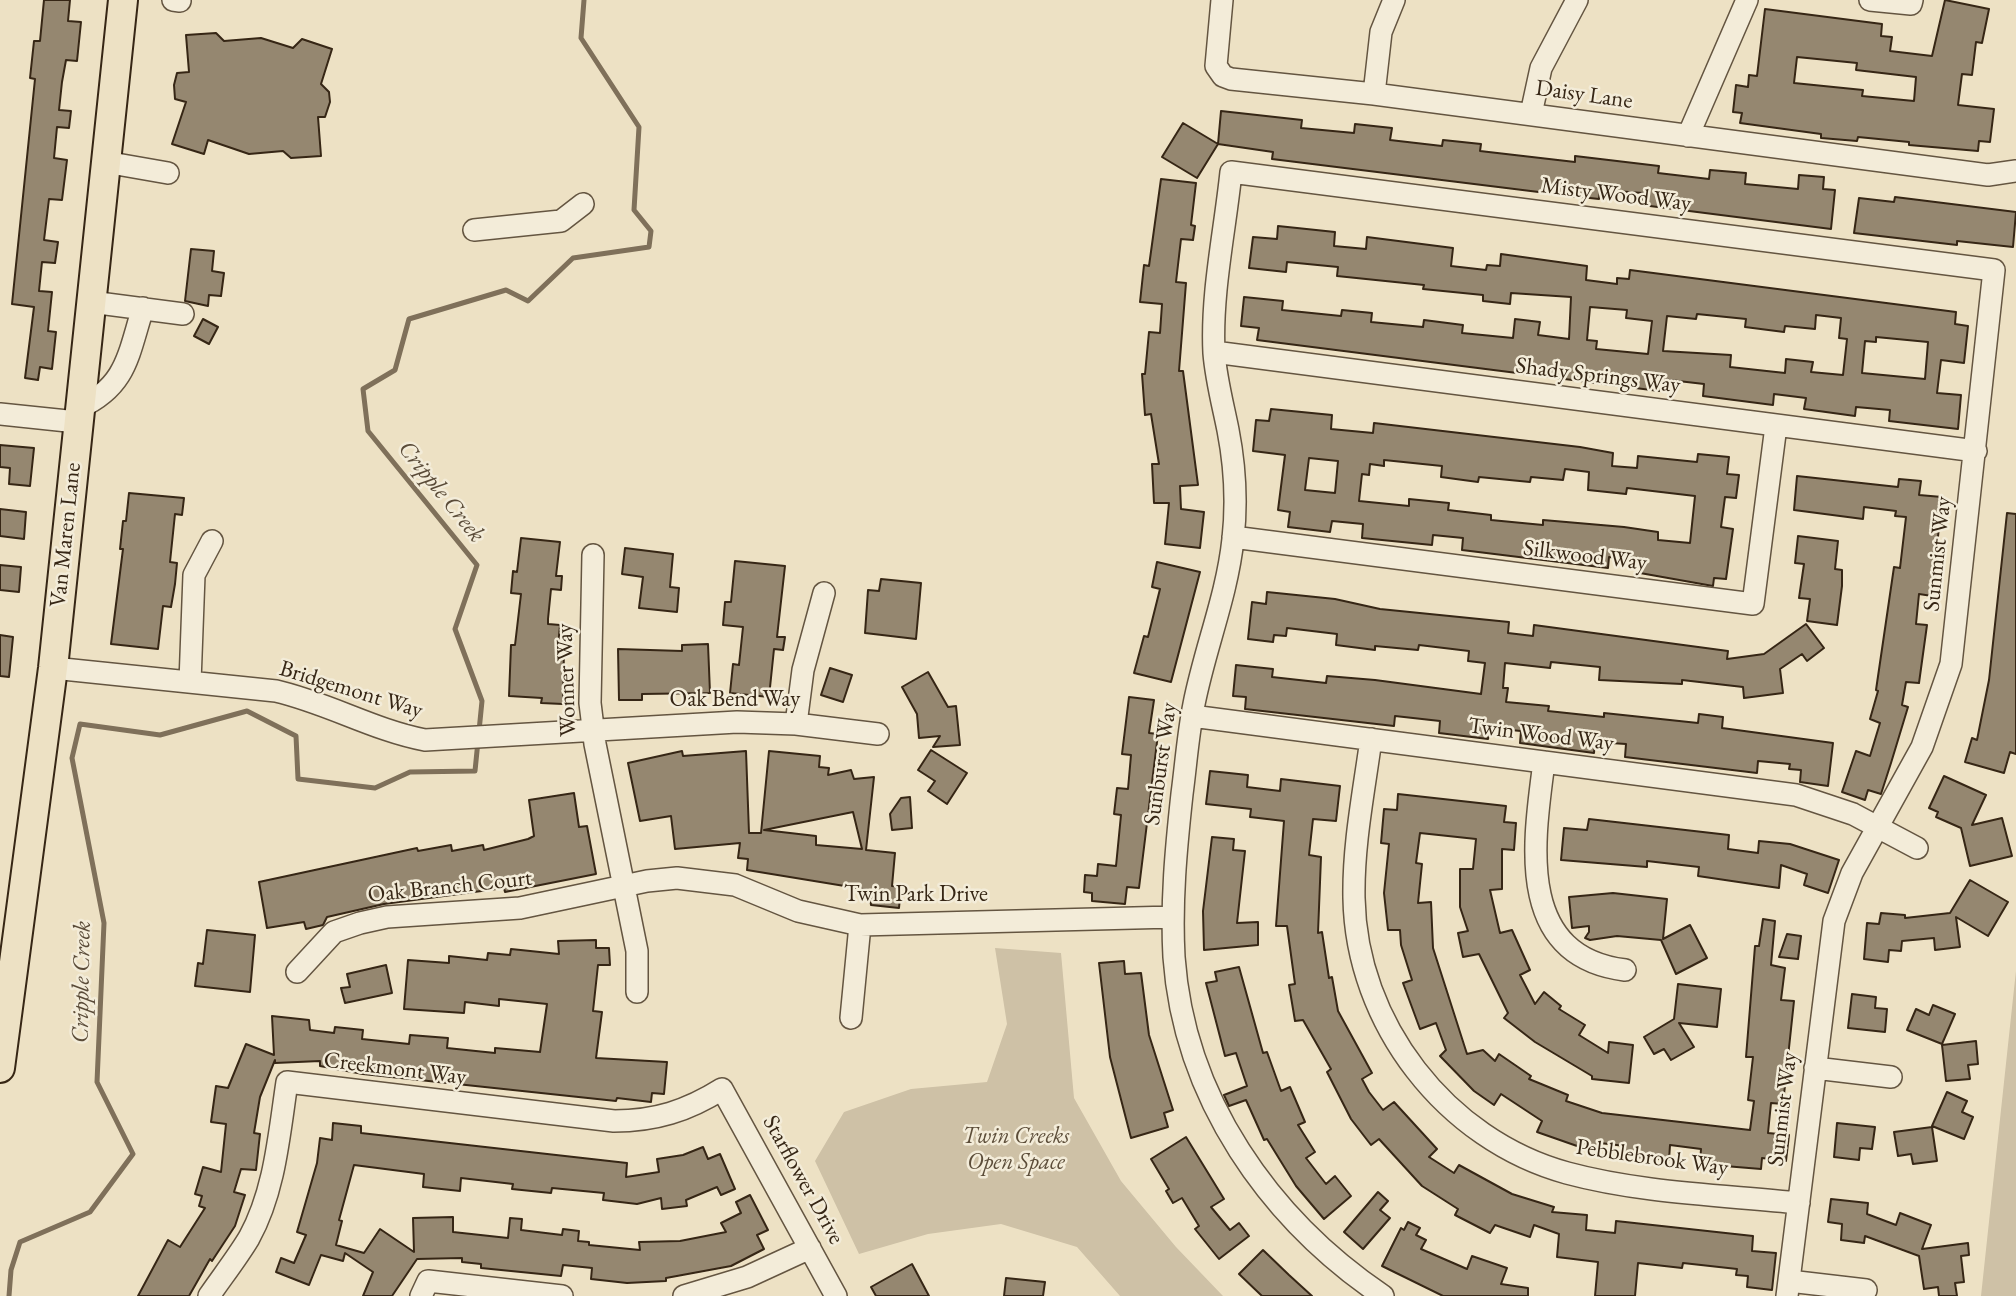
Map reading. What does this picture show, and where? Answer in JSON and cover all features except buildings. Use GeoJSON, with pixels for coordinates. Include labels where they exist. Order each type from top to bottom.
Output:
{"type":"FeatureCollection","features":[{"type":"Feature","properties":{"kind":"main road","name":"Van Maren Lane"},"geometry":{"type":"LineString","coordinates":[[0,1068],[2,1029],[53,668],[123,0]]}},
{"type":"Feature","properties":{"kind":"street"},"geometry":{"type":"LineString","coordinates":[[173,0],[180,1]]}},
{"type":"Feature","properties":{"kind":"street","name":"Daisy Lane"},"geometry":{"type":"LineString","coordinates":[[1222,0],[1215,59],[1223,76],[1988,174],[2016,171]]}},
{"type":"Feature","properties":{"kind":"street"},"geometry":{"type":"LineString","coordinates":[[1374,94],[1381,32],[1394,0]]}},
{"type":"Feature","properties":{"kind":"street"},"geometry":{"type":"LineString","coordinates":[[1531,114],[1541,68],[1577,0]]}},
{"type":"Feature","properties":{"kind":"street"},"geometry":{"type":"LineString","coordinates":[[1688,136],[1747,0]]}},
{"type":"Feature","properties":{"kind":"street"},"geometry":{"type":"LineString","coordinates":[[1870,0],[1911,4],[1912,0]]}},
{"type":"Feature","properties":{"kind":"street"},"geometry":{"type":"LineString","coordinates":[[106,162],[168,173]]}},
{"type":"Feature","properties":{"kind":"street","name":"Misty Wood Way"},"geometry":{"type":"LineString","coordinates":[[1231,172],[1994,270]]}},
{"type":"Feature","properties":{"kind":"street","name":"Sunburst Way"},"geometry":{"type":"LineString","coordinates":[[1231,172],[1215,318],[1214,352],[1234,473],[1233,537],[1220,607],[1192,716],[1175,853],[1172,917],[1175,961],[1182,1007],[1194,1052],[1224,1124],[1266,1190],[1296,1225],[1330,1257],[1383,1296]]}},
{"type":"Feature","properties":{"kind":"street"},"geometry":{"type":"LineString","coordinates":[[474,230],[561,221],[583,204]]}},
{"type":"Feature","properties":{"kind":"street","name":"Sunmist Way"},"geometry":{"type":"LineString","coordinates":[[1788,1288],[1834,921],[1852,873],[1922,747],[1945,689],[1955,640],[1994,270]]}},
{"type":"Feature","properties":{"kind":"street"},"geometry":{"type":"LineString","coordinates":[[91,302],[183,314]]}},
{"type":"Feature","properties":{"kind":"street"},"geometry":{"type":"LineString","coordinates":[[0,414],[78,415],[119,379],[142,308]]}},
{"type":"Feature","properties":{"kind":"street","name":"Shady Springs Way"},"geometry":{"type":"LineString","coordinates":[[1214,352],[1976,451]]}},
{"type":"Feature","properties":{"kind":"street","name":"Silkwood Way"},"geometry":{"type":"LineString","coordinates":[[1233,537],[1752,604],[1776,425]]}},
{"type":"Feature","properties":{"kind":"street"},"geometry":{"type":"LineString","coordinates":[[190,682],[194,575],[212,541]]}},
{"type":"Feature","properties":{"kind":"street","name":"Wonner Way"},"geometry":{"type":"LineString","coordinates":[[593,555],[590,703],[593,731],[637,951],[637,992]]}},
{"type":"Feature","properties":{"kind":"street"},"geometry":{"type":"LineString","coordinates":[[796,724],[803,670],[824,593]]}},
{"type":"Feature","properties":{"kind":"street","name":"Bridgemont Way"},"geometry":{"type":"LineString","coordinates":[[53,668],[276,691],[306,698],[396,735],[425,740],[506,738],[593,731]]}},
{"type":"Feature","properties":{"kind":"street","name":"Twin Wood Way"},"geometry":{"type":"LineString","coordinates":[[1192,716],[1796,795],[1825,803],[1877,827]]}},
{"type":"Feature","properties":{"kind":"street","name":"Oak Bend Way"},"geometry":{"type":"LineString","coordinates":[[593,731],[737,722],[796,724],[878,734]]}},
{"type":"Feature","properties":{"kind":"street","name":"Pebblebrook Way"},"geometry":{"type":"LineString","coordinates":[[1371,739],[1355,868],[1356,929],[1371,989],[1383,1017],[1403,1053],[1435,1093],[1466,1121],[1508,1149],[1565,1172],[1614,1182],[1799,1203]]}},
{"type":"Feature","properties":{"kind":"street"},"geometry":{"type":"LineString","coordinates":[[1544,762],[1534,844],[1537,883],[1545,908],[1563,939],[1580,955],[1602,966],[1625,970]]}},
{"type":"Feature","properties":{"kind":"street"},"geometry":{"type":"LineString","coordinates":[[1877,827],[1917,848]]}},
{"type":"Feature","properties":{"kind":"street","name":"Twin Park Drive"},"geometry":{"type":"LineString","coordinates":[[624,886],[677,878],[706,879],[762,895],[798,911],[860,925],[1172,917]]}},
{"type":"Feature","properties":{"kind":"street","name":"Oak Branch Court"},"geometry":{"type":"LineString","coordinates":[[297,972],[334,932],[360,923],[387,917],[520,908],[624,886]]}},
{"type":"Feature","properties":{"kind":"street"},"geometry":{"type":"LineString","coordinates":[[851,1018],[860,925]]}},
{"type":"Feature","properties":{"kind":"street"},"geometry":{"type":"LineString","coordinates":[[1815,1068],[1891,1077]]}},
{"type":"Feature","properties":{"kind":"street","name":"Creekmont Way"},"geometry":{"type":"LineString","coordinates":[[209,1296],[260,1215],[275,1164],[287,1082],[614,1121],[637,1121],[670,1114],[702,1101],[722,1089]]}},
{"type":"Feature","properties":{"kind":"street","name":"Starflower Drive"},"geometry":{"type":"LineString","coordinates":[[722,1089],[836,1296]]}},
{"type":"Feature","properties":{"kind":"street"},"geometry":{"type":"LineString","coordinates":[[684,1296],[747,1277],[810,1248]]}},
{"type":"Feature","properties":{"kind":"street"},"geometry":{"type":"LineString","coordinates":[[421,1296],[428,1281],[562,1296]]}},
{"type":"Feature","properties":{"kind":"street"},"geometry":{"type":"LineString","coordinates":[[1788,1288],[1866,1290]]}},
{"type":"Feature","properties":{"kind":"green space","name":"Twin Creeks Open Space"},"geometry":{"type":"Polygon","coordinates":[[[995,948],[1061,953],[1074,1098],[1121,1181],[1176,1247],[1223,1296],[1120,1296],[1077,1247],[1001,1224],[928,1234],[859,1254],[815,1161],[844,1112],[911,1089],[987,1082],[1007,1024],[995,948]]]}},
{"type":"Feature","properties":{"kind":"green space"},"geometry":{"type":"Polygon","coordinates":[[[2016,971],[2016,1296],[1981,1296],[2014,989],[2016,971]]]}},
{"type":"Feature","properties":{"kind":"waterway","name":"Cripple Creek"},"geometry":{"type":"LineString","coordinates":[[479,731],[482,701],[455,629],[477,565],[368,431],[363,389],[395,370],[409,319],[506,290],[528,301],[573,258],[649,247],[651,231],[634,210],[639,127],[581,38],[584,0]]}},
{"type":"Feature","properties":{"kind":"waterway","name":"Cripple Creek"},"geometry":{"type":"LineString","coordinates":[[9,1296],[11,1270],[20,1242],[90,1212],[133,1154],[97,1082],[104,923],[72,758],[80,724],[160,735],[247,711],[296,736],[298,779],[375,788],[410,772],[475,771],[478,741]]}}]}
